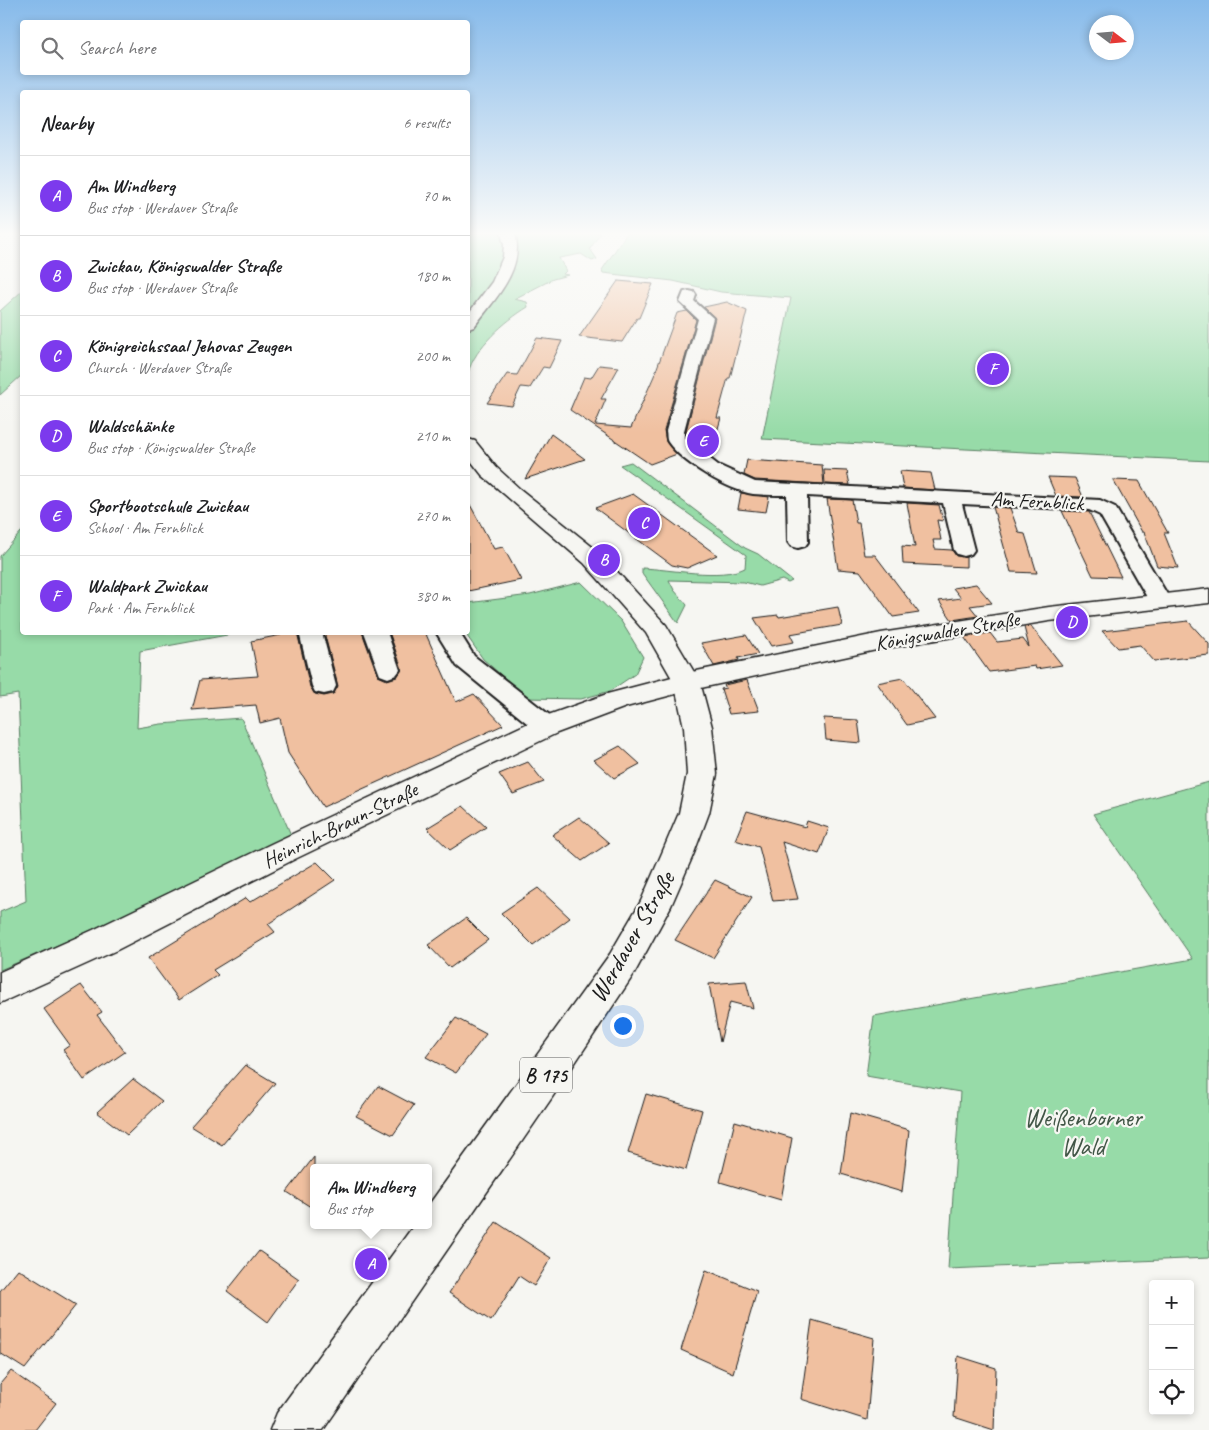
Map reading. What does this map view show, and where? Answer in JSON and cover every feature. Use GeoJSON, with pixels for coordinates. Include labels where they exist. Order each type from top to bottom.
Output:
{"type":"FeatureCollection","features":[{"type":"Feature","properties":{"kind":"main road"},"geometry":{"type":"LineString","coordinates":[[470,321],[486,300]]}},
{"type":"Feature","properties":{"kind":"main road","name":"Werdauer Straße"},"geometry":{"type":"LineString","coordinates":[[294,1430],[544,1078],[622,964],[655,906],[694,813],[702,774],[698,727],[687,682],[657,630],[607,574],[563,533],[489,471],[470,447]]}},
{"type":"Feature","properties":{"kind":"main road","name":"Königswalder Straße"},"geometry":{"type":"LineString","coordinates":[[687,682],[890,640],[1049,614],[1209,596]]}},
{"type":"Feature","properties":{"kind":"main road","name":"Heinrich-Braun-Straße"},"geometry":{"type":"LineString","coordinates":[[0,988],[105,940],[284,851],[547,726],[617,700],[687,682]]}},
{"type":"Feature","properties":{"kind":"street","name":"Am Fernblick"},"geometry":{"type":"LineString","coordinates":[[688,300],[687,302],[706,318],[676,431],[676,440],[684,449],[705,464],[738,483],[753,488],[1093,504],[1108,511],[1160,601]]}},
{"type":"Feature","properties":{"kind":"street"},"geometry":{"type":"LineString","coordinates":[[797,491],[798,542]]}},
{"type":"Feature","properties":{"kind":"street"},"geometry":{"type":"LineString","coordinates":[[951,497],[964,550]]}},
{"type":"Feature","properties":{"kind":"street"},"geometry":{"type":"LineString","coordinates":[[311,635],[324,686]]}},
{"type":"Feature","properties":{"kind":"street"},"geometry":{"type":"LineString","coordinates":[[376,635],[388,670]]}},
{"type":"Feature","properties":{"kind":"street"},"geometry":{"type":"LineString","coordinates":[[449,635],[465,660],[547,726]]}},
{"type":"Feature","properties":{"kind":"green space"},"geometry":{"type":"Polygon","coordinates":[[[12,300],[20,300],[20,377],[0,395],[0,311],[12,300]]]}},
{"type":"Feature","properties":{"kind":"green space"},"geometry":{"type":"Polygon","coordinates":[[[470,300],[517,300],[527,302],[528,307],[501,327],[484,344],[470,368],[470,300]]]}},
{"type":"Feature","properties":{"kind":"green space"},"geometry":{"type":"Polygon","coordinates":[[[791,300],[1209,300],[1209,461],[762,439],[791,300]]]}},
{"type":"Feature","properties":{"kind":"green space"},"geometry":{"type":"Polygon","coordinates":[[[631,462],[745,548],[758,554],[792,581],[788,583],[782,580],[760,586],[744,582],[669,580],[674,590],[687,605],[678,623],[642,573],[642,568],[709,574],[723,573],[745,568],[746,555],[620,465],[631,462]]]}},
{"type":"Feature","properties":{"kind":"green space"},"geometry":{"type":"Polygon","coordinates":[[[20,533],[20,635],[227,635],[140,651],[137,728],[161,724],[241,718],[291,835],[81,935],[0,970],[0,912],[26,901],[18,694],[0,697],[0,556],[20,533]]]}},
{"type":"Feature","properties":{"kind":"green space"},"geometry":{"type":"Polygon","coordinates":[[[581,582],[621,621],[643,657],[635,674],[610,691],[581,699],[527,698],[483,659],[466,635],[470,635],[470,603],[530,595],[581,582]]]}},
{"type":"Feature","properties":{"kind":"green space","name":"Weißenborner Wald"},"geometry":{"type":"Polygon","coordinates":[[[1209,782],[1209,1258],[948,1269],[960,1092],[866,1076],[874,1016],[1193,959],[1093,814],[1209,782]]]}},
{"type":"Feature","properties":{"kind":"building"},"geometry":{"type":"Polygon","coordinates":[[[605,300],[647,300],[639,318],[637,318],[622,342],[579,337],[605,300]]]}},
{"type":"Feature","properties":{"kind":"building"},"geometry":{"type":"Polygon","coordinates":[[[727,302],[747,311],[730,378],[728,378],[717,418],[721,418],[714,442],[699,447],[687,438],[686,431],[715,318],[704,307],[727,302]]]}},
{"type":"Feature","properties":{"kind":"building"},"geometry":{"type":"Polygon","coordinates":[[[687,311],[696,320],[664,430],[666,442],[677,454],[650,464],[570,410],[584,377],[591,378],[599,365],[619,367],[601,399],[606,399],[595,425],[631,428],[654,376],[677,313],[687,311]]]}},
{"type":"Feature","properties":{"kind":"building"},"geometry":{"type":"Polygon","coordinates":[[[537,338],[562,341],[549,368],[543,367],[530,388],[521,387],[512,406],[487,403],[507,374],[517,375],[537,338]]]}},
{"type":"Feature","properties":{"kind":"building"},"geometry":{"type":"Polygon","coordinates":[[[551,434],[585,459],[525,479],[551,434]]]}},
{"type":"Feature","properties":{"kind":"building"},"geometry":{"type":"Polygon","coordinates":[[[747,460],[822,465],[824,484],[755,480],[744,475],[747,460]]]}},
{"type":"Feature","properties":{"kind":"building"},"geometry":{"type":"Polygon","coordinates":[[[824,470],[847,471],[850,485],[825,484],[824,470]]]}},
{"type":"Feature","properties":{"kind":"building"},"geometry":{"type":"Polygon","coordinates":[[[900,471],[931,473],[935,490],[903,488],[900,471]]]}},
{"type":"Feature","properties":{"kind":"building"},"geometry":{"type":"Polygon","coordinates":[[[1048,477],[1075,478],[1083,497],[1056,496],[1048,477]]]}},
{"type":"Feature","properties":{"kind":"building"},"geometry":{"type":"Polygon","coordinates":[[[1113,480],[1139,481],[1168,533],[1164,533],[1178,568],[1157,566],[1144,532],[1142,532],[1113,480]]]}},
{"type":"Feature","properties":{"kind":"building"},"geometry":{"type":"Polygon","coordinates":[[[741,493],[769,497],[766,512],[738,509],[741,493]]]}},
{"type":"Feature","properties":{"kind":"building"},"geometry":{"type":"Polygon","coordinates":[[[633,494],[717,555],[687,568],[672,565],[595,508],[633,494]]]}},
{"type":"Feature","properties":{"kind":"building"},"geometry":{"type":"Polygon","coordinates":[[[827,499],[852,500],[856,523],[859,523],[864,555],[875,555],[919,613],[893,617],[860,571],[838,569],[827,499]]]}},
{"type":"Feature","properties":{"kind":"building"},"geometry":{"type":"Polygon","coordinates":[[[907,503],[939,505],[943,521],[937,520],[941,540],[933,540],[935,549],[952,550],[956,556],[966,557],[966,567],[903,564],[902,546],[915,547],[907,503]]]}},
{"type":"Feature","properties":{"kind":"building"},"geometry":{"type":"Polygon","coordinates":[[[470,505],[494,549],[503,547],[521,580],[470,591],[470,505]]]}},
{"type":"Feature","properties":{"kind":"building"},"geometry":{"type":"Polygon","coordinates":[[[993,507],[1010,508],[1019,533],[1025,534],[1037,573],[1011,572],[993,507]]]}},
{"type":"Feature","properties":{"kind":"building"},"geometry":{"type":"Polygon","coordinates":[[[1062,511],[1089,512],[1121,577],[1093,576],[1062,511]]]}},
{"type":"Feature","properties":{"kind":"building"},"geometry":{"type":"Polygon","coordinates":[[[976,584],[992,603],[970,606],[978,616],[952,620],[939,601],[961,598],[953,588],[976,584]]]}},
{"type":"Feature","properties":{"kind":"building"},"geometry":{"type":"Polygon","coordinates":[[[838,607],[842,625],[790,634],[794,642],[771,646],[754,618],[778,615],[779,617],[838,607]]]}},
{"type":"Feature","properties":{"kind":"building"},"geometry":{"type":"Polygon","coordinates":[[[1188,621],[1209,644],[1209,655],[1154,661],[1140,645],[1118,648],[1102,631],[1188,621]]]}},
{"type":"Feature","properties":{"kind":"building"},"geometry":{"type":"Polygon","coordinates":[[[1031,626],[1062,665],[1036,669],[1035,666],[989,672],[964,637],[990,633],[997,642],[1023,639],[1029,647],[1024,627],[1031,626]]]}},
{"type":"Feature","properties":{"kind":"building"},"geometry":{"type":"Polygon","coordinates":[[[281,635],[298,635],[310,687],[315,694],[324,696],[333,694],[338,686],[325,635],[363,635],[378,676],[387,680],[397,677],[402,669],[390,635],[426,635],[456,702],[474,694],[503,725],[323,807],[288,753],[280,718],[260,723],[256,705],[192,710],[200,680],[258,676],[251,641],[281,635]]]}},
{"type":"Feature","properties":{"kind":"building"},"geometry":{"type":"Polygon","coordinates":[[[746,635],[758,654],[714,666],[701,643],[746,635]]]}},
{"type":"Feature","properties":{"kind":"building"},"geometry":{"type":"Polygon","coordinates":[[[903,678],[935,719],[907,725],[877,683],[903,678]]]}},
{"type":"Feature","properties":{"kind":"building"},"geometry":{"type":"Polygon","coordinates":[[[747,680],[759,711],[729,714],[721,689],[726,688],[724,685],[747,680]]]}},
{"type":"Feature","properties":{"kind":"building"},"geometry":{"type":"Polygon","coordinates":[[[824,718],[858,720],[861,743],[826,740],[824,718]]]}},
{"type":"Feature","properties":{"kind":"building"},"geometry":{"type":"Polygon","coordinates":[[[620,746],[640,764],[614,778],[594,760],[620,746]]]}},
{"type":"Feature","properties":{"kind":"building"},"geometry":{"type":"Polygon","coordinates":[[[528,762],[544,782],[513,794],[499,774],[528,762]]]}},
{"type":"Feature","properties":{"kind":"building"},"geometry":{"type":"Polygon","coordinates":[[[463,806],[486,827],[450,850],[427,828],[463,806]]]}},
{"type":"Feature","properties":{"kind":"building"},"geometry":{"type":"Polygon","coordinates":[[[747,811],[805,827],[807,821],[829,828],[819,854],[782,842],[798,899],[773,901],[759,847],[735,840],[747,811]]]}},
{"type":"Feature","properties":{"kind":"building"},"geometry":{"type":"Polygon","coordinates":[[[579,817],[609,843],[582,861],[552,835],[579,817]]]}},
{"type":"Feature","properties":{"kind":"building"},"geometry":{"type":"Polygon","coordinates":[[[317,862],[335,880],[268,924],[275,932],[213,970],[218,975],[179,1000],[148,958],[246,898],[250,902],[317,862]]]}},
{"type":"Feature","properties":{"kind":"building"},"geometry":{"type":"Polygon","coordinates":[[[715,880],[752,897],[713,958],[675,940],[715,880]]]}},
{"type":"Feature","properties":{"kind":"building"},"geometry":{"type":"Polygon","coordinates":[[[538,888],[570,918],[533,945],[501,913],[538,888]]]}},
{"type":"Feature","properties":{"kind":"building"},"geometry":{"type":"Polygon","coordinates":[[[466,918],[488,940],[450,968],[428,945],[466,918]]]}},
{"type":"Feature","properties":{"kind":"building"},"geometry":{"type":"Polygon","coordinates":[[[746,981],[753,1008],[730,1002],[720,1042],[709,984],[746,981]]]}},
{"type":"Feature","properties":{"kind":"building"},"geometry":{"type":"Polygon","coordinates":[[[81,985],[102,1012],[97,1015],[125,1052],[84,1080],[63,1050],[70,1045],[44,1009],[81,985]]]}},
{"type":"Feature","properties":{"kind":"building"},"geometry":{"type":"Polygon","coordinates":[[[456,1018],[486,1034],[456,1073],[426,1057],[456,1018]]]}},
{"type":"Feature","properties":{"kind":"building"},"geometry":{"type":"Polygon","coordinates":[[[245,1065],[275,1083],[222,1145],[191,1126],[245,1065]]]}},
{"type":"Feature","properties":{"kind":"building"},"geometry":{"type":"Polygon","coordinates":[[[133,1079],[162,1101],[127,1135],[97,1112],[133,1079]]]}},
{"type":"Feature","properties":{"kind":"building"},"geometry":{"type":"Polygon","coordinates":[[[378,1086],[414,1105],[393,1135],[356,1116],[378,1086]]]}},
{"type":"Feature","properties":{"kind":"building"},"geometry":{"type":"Polygon","coordinates":[[[646,1094],[702,1110],[686,1170],[628,1153],[646,1094]]]}},
{"type":"Feature","properties":{"kind":"building"},"geometry":{"type":"Polygon","coordinates":[[[850,1113],[909,1130],[902,1192],[841,1174],[850,1113]]]}},
{"type":"Feature","properties":{"kind":"building"},"geometry":{"type":"Polygon","coordinates":[[[735,1121],[792,1138],[781,1200],[720,1182],[735,1121]]]}},
{"type":"Feature","properties":{"kind":"building"},"geometry":{"type":"Polygon","coordinates":[[[314,1157],[314,1164],[310,1164],[310,1206],[287,1192],[314,1157]]]}},
{"type":"Feature","properties":{"kind":"building"},"geometry":{"type":"Polygon","coordinates":[[[496,1222],[551,1258],[534,1286],[519,1276],[491,1321],[449,1293],[496,1222]]]}},
{"type":"Feature","properties":{"kind":"building"},"geometry":{"type":"Polygon","coordinates":[[[259,1251],[299,1279],[268,1322],[227,1291],[259,1251]]]}},
{"type":"Feature","properties":{"kind":"building"},"geometry":{"type":"Polygon","coordinates":[[[18,1269],[76,1305],[25,1369],[0,1353],[0,1291],[18,1269]]]}},
{"type":"Feature","properties":{"kind":"building"},"geometry":{"type":"Polygon","coordinates":[[[706,1270],[757,1291],[733,1373],[681,1350],[706,1270]]]}},
{"type":"Feature","properties":{"kind":"building"},"geometry":{"type":"Polygon","coordinates":[[[812,1320],[874,1338],[867,1420],[801,1399],[812,1320]]]}},
{"type":"Feature","properties":{"kind":"building"},"geometry":{"type":"Polygon","coordinates":[[[958,1356],[996,1368],[994,1430],[954,1417],[958,1356]]]}},
{"type":"Feature","properties":{"kind":"building"},"geometry":{"type":"Polygon","coordinates":[[[11,1371],[56,1403],[35,1430],[0,1430],[0,1384],[11,1371]]]}},
{"type":"Feature","properties":{"kind":"place","name":"Waldpark Zwickau"},"geometry":{"type":"Point","coordinates":[993,369]}},
{"type":"Feature","properties":{"kind":"place","name":"Sportbootschule Zwickau"},"geometry":{"type":"Point","coordinates":[703,441]}},
{"type":"Feature","properties":{"kind":"place","name":"Königreichssaal Jehovas Zeugen"},"geometry":{"type":"Point","coordinates":[644,523]}},
{"type":"Feature","properties":{"kind":"place","name":"Zwickau, Königswalder Straße"},"geometry":{"type":"Point","coordinates":[604,560]}},
{"type":"Feature","properties":{"kind":"place","name":"Waldschänke"},"geometry":{"type":"Point","coordinates":[1072,622]}},
{"type":"Feature","properties":{"kind":"place","name":"Am Windberg"},"geometry":{"type":"Point","coordinates":[371,1264]}}]}
